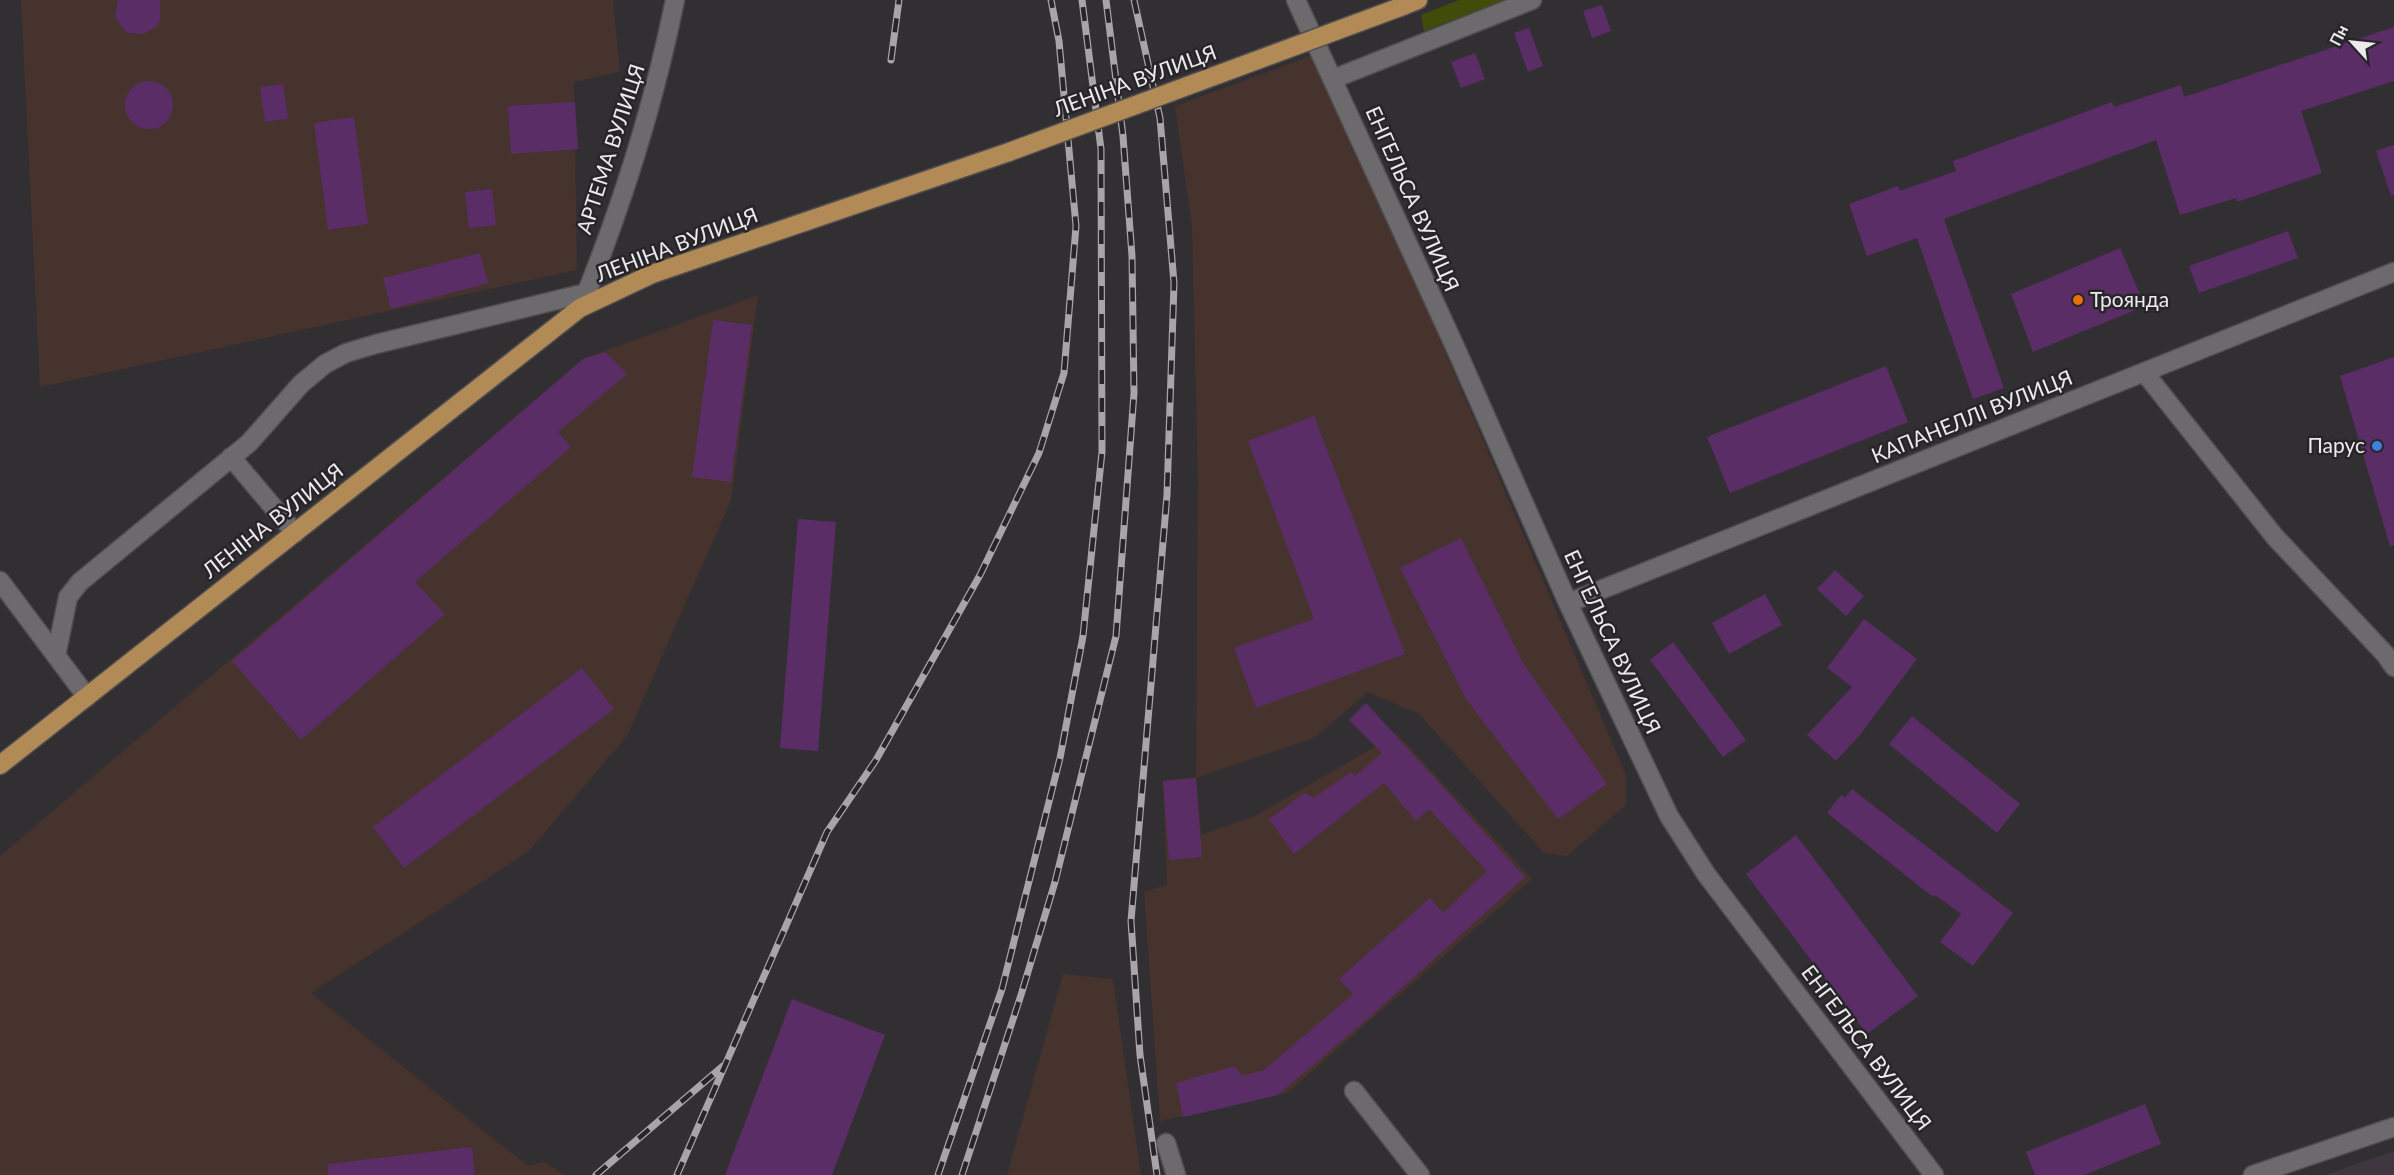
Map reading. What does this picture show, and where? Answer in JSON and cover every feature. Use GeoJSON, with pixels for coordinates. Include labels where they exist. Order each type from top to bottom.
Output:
{"type":"FeatureCollection","features":[{"type":"Feature","properties":{"kind":"main road","name":"ЛЕНІНА ВУЛИЦЯ"},"geometry":{"type":"LineString","coordinates":[[0,765],[295,533],[583,301],[652,274],[1009,152],[1410,3]]}},
{"type":"Feature","properties":{"kind":"street","name":"АРТЕМА ВУЛИЦЯ"},"geometry":{"type":"LineString","coordinates":[[583,301],[639,144],[662,64],[675,0]]}},
{"type":"Feature","properties":{"kind":"street","name":"ЕНГЕЛЬСА ВУЛИЦЯ"},"geometry":{"type":"LineString","coordinates":[[1296,0],[1568,603],[1669,816],[1706,874],[1934,1175]]}},
{"type":"Feature","properties":{"kind":"street"},"geometry":{"type":"LineString","coordinates":[[1333,79],[1532,0]]}},
{"type":"Feature","properties":{"kind":"street","name":"КАПАНЕЛЛІ ВУЛИЦЯ"},"geometry":{"type":"LineString","coordinates":[[1568,603],[2394,272]]}},
{"type":"Feature","properties":{"kind":"street"},"geometry":{"type":"LineString","coordinates":[[56,656],[68,597],[80,582],[249,443],[301,384],[325,364],[346,353],[583,301]]}},
{"type":"Feature","properties":{"kind":"street"},"geometry":{"type":"LineString","coordinates":[[2144,372],[2275,537],[2385,654],[2394,667]]}},
{"type":"Feature","properties":{"kind":"street"},"geometry":{"type":"LineString","coordinates":[[231,457],[295,533]]}},
{"type":"Feature","properties":{"kind":"street"},"geometry":{"type":"LineString","coordinates":[[0,581],[87,697]]}},
{"type":"Feature","properties":{"kind":"street"},"geometry":{"type":"LineString","coordinates":[[1354,1091],[1420,1175]]}},
{"type":"Feature","properties":{"kind":"street"},"geometry":{"type":"LineString","coordinates":[[2253,1175],[2394,1127]]}},
{"type":"Feature","properties":{"kind":"street"},"geometry":{"type":"LineString","coordinates":[[1166,1143],[1176,1175]]}},
{"type":"Feature","properties":{"kind":"shaded area"},"geometry":{"type":"Polygon","coordinates":[[[21,0],[613,0],[620,72],[574,82],[577,270],[40,387],[21,0]]]}},
{"type":"Feature","properties":{"kind":"shaded area"},"geometry":{"type":"Polygon","coordinates":[[[1313,55],[1410,269],[1626,775],[1626,805],[1567,856],[1544,853],[1419,714],[1368,692],[1314,738],[1196,778],[1201,835],[1255,816],[1397,734],[1532,879],[1287,1093],[1160,1121],[1144,892],[1167,885],[1163,781],[1196,777],[1198,481],[1192,227],[1175,106],[1313,55]]]}},
{"type":"Feature","properties":{"kind":"shaded area"},"geometry":{"type":"Polygon","coordinates":[[[758,295],[731,500],[627,736],[528,852],[311,993],[528,1166],[544,1162],[565,1175],[0,1175],[0,856],[583,359],[758,295]]]}},
{"type":"Feature","properties":{"kind":"shaded area"},"geometry":{"type":"Polygon","coordinates":[[[1063,974],[1113,979],[1141,1175],[1007,1175],[1063,974]]]}},
{"type":"Feature","properties":{"kind":"shaded area"},"geometry":{"type":"Polygon","coordinates":[[[2394,1151],[2394,1175],[2326,1175],[2394,1151]]]}},
{"type":"Feature","properties":{"kind":"green space"},"geometry":{"type":"Polygon","coordinates":[[[1459,0],[1504,0],[1424,31],[1421,15],[1459,0]]]}},
{"type":"Feature","properties":{"kind":"building"},"geometry":{"type":"Polygon","coordinates":[[[118,0],[160,0],[160,20],[157,26],[144,34],[129,33],[123,29],[115,16],[118,0]]]}},
{"type":"Feature","properties":{"kind":"building"},"geometry":{"type":"Polygon","coordinates":[[[1602,5],[1611,31],[1592,38],[1583,11],[1602,5]]]}},
{"type":"Feature","properties":{"kind":"building"},"geometry":{"type":"Polygon","coordinates":[[[2394,27],[2394,81],[2301,111],[2322,173],[2237,202],[2236,198],[2180,215],[2156,140],[1944,219],[2004,388],[1973,399],[1917,238],[1867,256],[1849,204],[1898,186],[1900,191],[1956,171],[1953,161],[2112,102],[2114,107],[2181,85],[2184,97],[2394,27]]]}},
{"type":"Feature","properties":{"kind":"building"},"geometry":{"type":"Polygon","coordinates":[[[1529,28],[1543,66],[1528,72],[1514,33],[1529,28]]]}},
{"type":"Feature","properties":{"kind":"building"},"geometry":{"type":"Polygon","coordinates":[[[1475,53],[1485,79],[1461,88],[1451,62],[1475,53]]]}},
{"type":"Feature","properties":{"kind":"building"},"geometry":{"type":"Polygon","coordinates":[[[144,81],[154,81],[166,88],[173,100],[173,110],[166,122],[154,129],[144,129],[129,118],[125,110],[125,100],[136,85],[144,81]]]}},
{"type":"Feature","properties":{"kind":"building"},"geometry":{"type":"Polygon","coordinates":[[[283,84],[288,119],[265,122],[260,87],[283,84]]]}},
{"type":"Feature","properties":{"kind":"building"},"geometry":{"type":"Polygon","coordinates":[[[575,102],[578,149],[511,154],[508,106],[575,102]]]}},
{"type":"Feature","properties":{"kind":"building"},"geometry":{"type":"Polygon","coordinates":[[[354,117],[368,224],[328,230],[314,123],[354,117]]]}},
{"type":"Feature","properties":{"kind":"building"},"geometry":{"type":"Polygon","coordinates":[[[2394,145],[2394,195],[2391,196],[2376,151],[2394,145]]]}},
{"type":"Feature","properties":{"kind":"building"},"geometry":{"type":"Polygon","coordinates":[[[492,189],[496,225],[469,228],[465,192],[492,189]]]}},
{"type":"Feature","properties":{"kind":"building"},"geometry":{"type":"Polygon","coordinates":[[[2288,231],[2298,258],[2199,293],[2189,266],[2288,231]]]}},
{"type":"Feature","properties":{"kind":"building","name":"Троянда"},"geometry":{"type":"Polygon","coordinates":[[[2120,248],[2145,306],[2033,352],[2011,294],[2120,248]]]}},
{"type":"Feature","properties":{"kind":"building"},"geometry":{"type":"Polygon","coordinates":[[[480,253],[488,283],[391,309],[383,278],[480,253]]]}},
{"type":"Feature","properties":{"kind":"building"},"geometry":{"type":"Polygon","coordinates":[[[713,320],[752,325],[731,482],[692,477],[713,320]]]}},
{"type":"Feature","properties":{"kind":"building"},"geometry":{"type":"Polygon","coordinates":[[[605,352],[627,374],[558,432],[571,447],[415,582],[445,614],[301,740],[232,661],[583,359],[605,352]]]}},
{"type":"Feature","properties":{"kind":"building","name":"Парус"},"geometry":{"type":"Polygon","coordinates":[[[2394,357],[2394,545],[2390,546],[2340,376],[2394,357]]]}},
{"type":"Feature","properties":{"kind":"building"},"geometry":{"type":"Polygon","coordinates":[[[1886,366],[1908,422],[1730,493],[1707,437],[1886,366]]]}},
{"type":"Feature","properties":{"kind":"building"},"geometry":{"type":"Polygon","coordinates":[[[1314,416],[1405,654],[1256,708],[1234,648],[1314,619],[1248,441],[1314,416]]]}},
{"type":"Feature","properties":{"kind":"building"},"geometry":{"type":"Polygon","coordinates":[[[798,519],[836,522],[818,751],[780,748],[798,519]]]}},
{"type":"Feature","properties":{"kind":"building"},"geometry":{"type":"Polygon","coordinates":[[[1461,538],[1523,663],[1607,784],[1558,819],[1466,699],[1400,568],[1461,538]]]}},
{"type":"Feature","properties":{"kind":"building"},"geometry":{"type":"Polygon","coordinates":[[[1835,570],[1864,596],[1846,616],[1817,589],[1835,570]]]}},
{"type":"Feature","properties":{"kind":"building"},"geometry":{"type":"Polygon","coordinates":[[[1765,594],[1782,625],[1729,654],[1712,623],[1765,594]]]}},
{"type":"Feature","properties":{"kind":"building"},"geometry":{"type":"Polygon","coordinates":[[[1864,619],[1917,659],[1859,736],[1836,761],[1807,735],[1852,687],[1827,668],[1864,619]]]}},
{"type":"Feature","properties":{"kind":"building"},"geometry":{"type":"Polygon","coordinates":[[[1673,642],[1746,740],[1723,757],[1650,660],[1673,642]]]}},
{"type":"Feature","properties":{"kind":"building"},"geometry":{"type":"Polygon","coordinates":[[[582,668],[614,709],[404,868],[373,827],[582,668]]]}},
{"type":"Feature","properties":{"kind":"building"},"geometry":{"type":"Polygon","coordinates":[[[1366,703],[1525,877],[1371,1016],[1278,1095],[1183,1117],[1176,1083],[1235,1066],[1242,1076],[1264,1070],[1353,994],[1339,979],[1430,898],[1443,913],[1487,871],[1429,809],[1416,821],[1384,783],[1294,854],[1269,819],[1305,793],[1314,798],[1351,772],[1355,776],[1382,753],[1349,720],[1366,703]]]}},
{"type":"Feature","properties":{"kind":"building"},"geometry":{"type":"Polygon","coordinates":[[[1912,716],[2020,804],[1997,833],[1889,744],[1912,716]]]}},
{"type":"Feature","properties":{"kind":"building"},"geometry":{"type":"Polygon","coordinates":[[[1196,778],[1202,857],[1169,860],[1163,781],[1196,778]]]}},
{"type":"Feature","properties":{"kind":"building"},"geometry":{"type":"Polygon","coordinates":[[[1852,789],[2013,913],[1973,966],[1940,942],[1961,914],[1935,895],[1933,897],[1827,813],[1841,795],[1845,798],[1852,789]]]}},
{"type":"Feature","properties":{"kind":"building"},"geometry":{"type":"Polygon","coordinates":[[[1796,835],[1918,996],[1867,1034],[1746,874],[1796,835]]]}},
{"type":"Feature","properties":{"kind":"building"},"geometry":{"type":"Polygon","coordinates":[[[792,999],[885,1035],[832,1175],[725,1175],[792,999]]]}},
{"type":"Feature","properties":{"kind":"building"},"geometry":{"type":"Polygon","coordinates":[[[2145,1104],[2161,1144],[2084,1175],[2035,1175],[2026,1152],[2145,1104]]]}},
{"type":"Feature","properties":{"kind":"building"},"geometry":{"type":"Polygon","coordinates":[[[472,1147],[475,1175],[328,1175],[328,1164],[472,1147]]]}},
{"type":"Feature","properties":{"kind":"railway"},"geometry":{"type":"LineString","coordinates":[[891,60],[899,0]]}},
{"type":"Feature","properties":{"kind":"railway"},"geometry":{"type":"LineString","coordinates":[[677,1175],[827,832],[876,760],[980,575],[1039,453],[1064,373],[1076,226],[1059,41],[1051,0]]}},
{"type":"Feature","properties":{"kind":"railway"},"geometry":{"type":"LineString","coordinates":[[938,1175],[1002,989],[1060,758],[1083,636],[1102,452],[1101,149],[1082,0]]}},
{"type":"Feature","properties":{"kind":"railway"},"geometry":{"type":"LineString","coordinates":[[962,1175],[1055,882],[1116,636],[1134,393],[1132,256],[1123,136],[1106,0]]}},
{"type":"Feature","properties":{"kind":"railway"},"geometry":{"type":"LineString","coordinates":[[1134,0],[1160,118],[1174,283],[1167,495],[1131,921],[1140,1055],[1157,1175]]}},
{"type":"Feature","properties":{"kind":"railway"},"geometry":{"type":"LineString","coordinates":[[596,1175],[723,1066]]}},
{"type":"Feature","properties":{"kind":"place","name":"Троянда"},"geometry":{"type":"Point","coordinates":[2078,300]}},
{"type":"Feature","properties":{"kind":"place","name":"Парус"},"geometry":{"type":"Point","coordinates":[2377,446]}}]}
